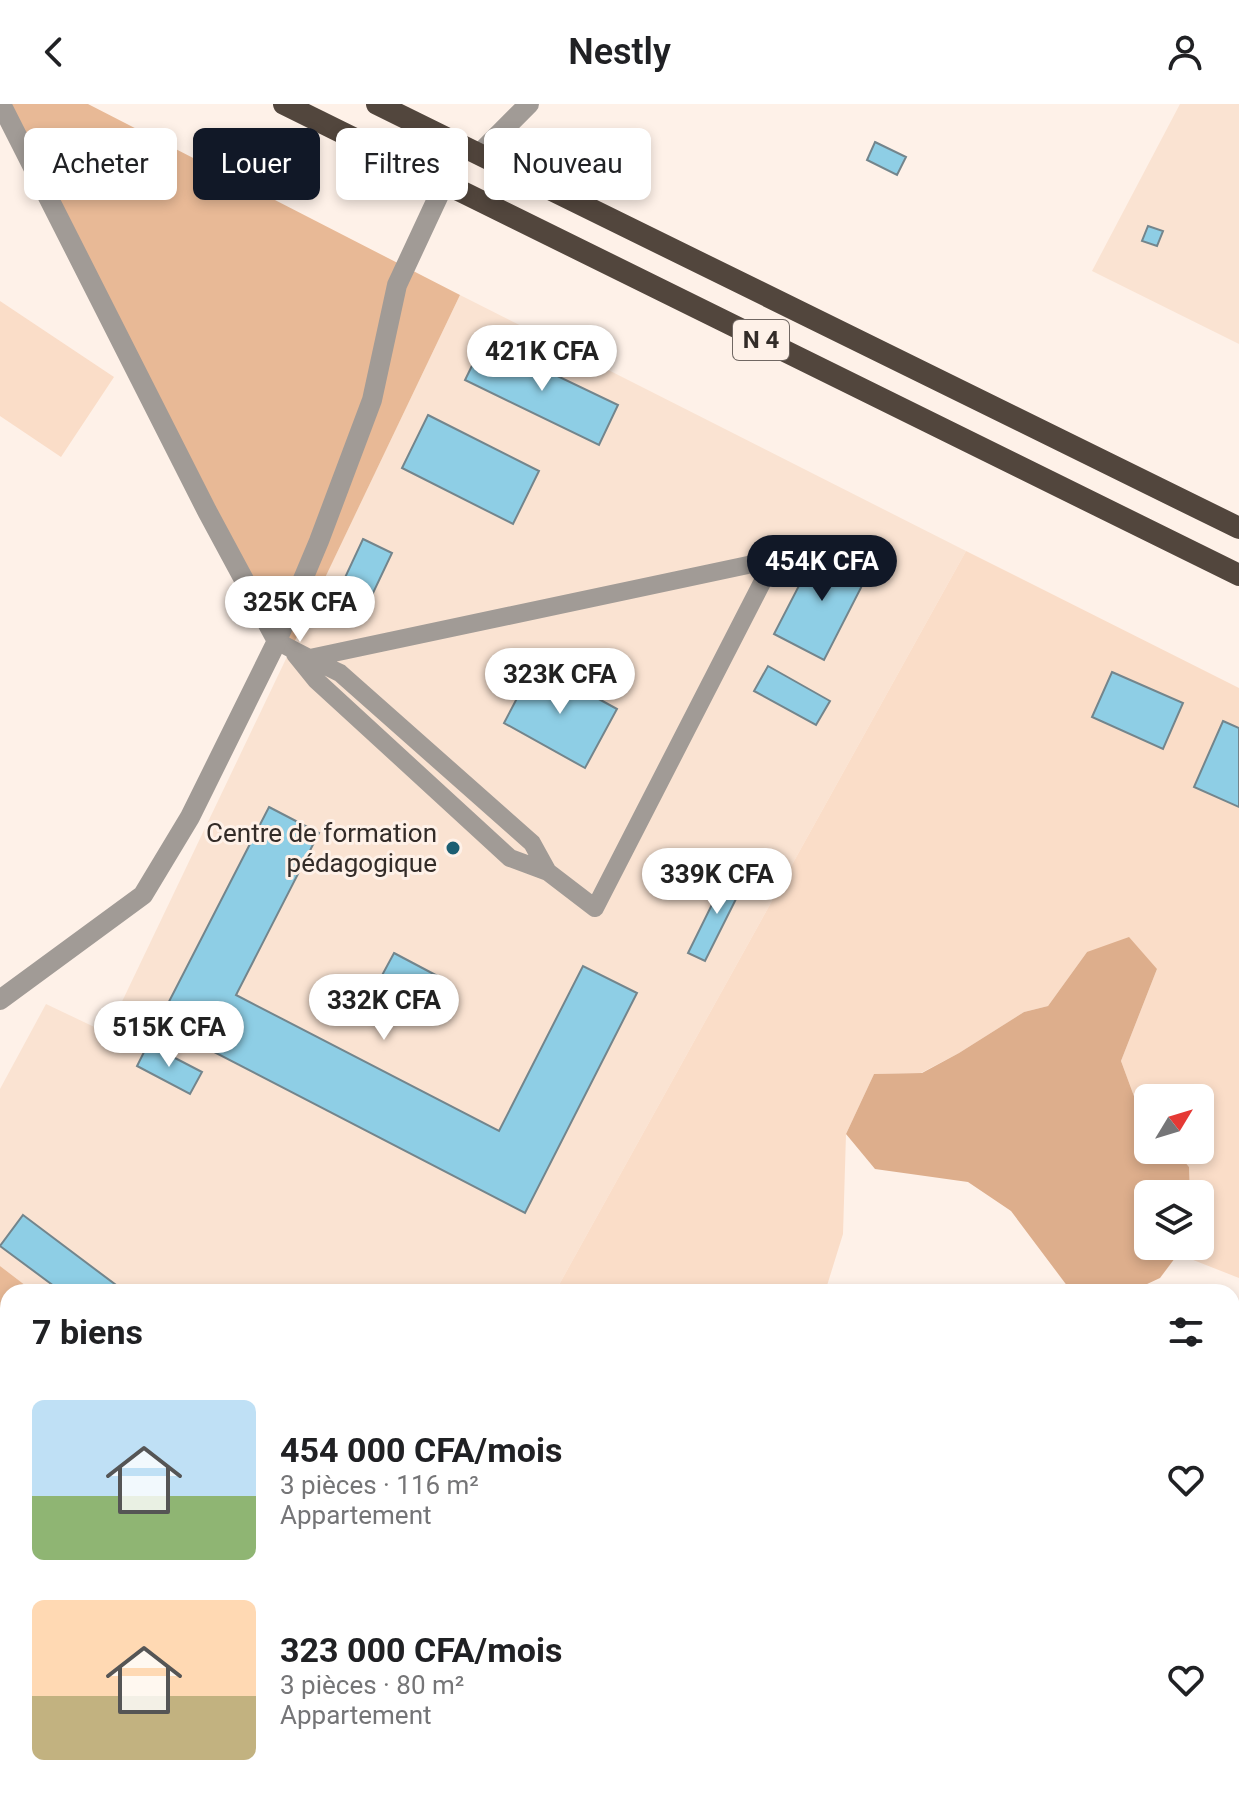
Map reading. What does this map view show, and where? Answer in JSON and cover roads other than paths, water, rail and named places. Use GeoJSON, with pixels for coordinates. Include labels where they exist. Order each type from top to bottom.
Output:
{"type":"FeatureCollection","features":[{"type":"Feature","properties":{"kind":"highway","name":"N 4"},"geometry":{"type":"LineString","coordinates":[[284,104],[336,129]]}},
{"type":"Feature","properties":{"kind":"highway","name":"N 4"},"geometry":{"type":"LineString","coordinates":[[377,104],[1239,528]]}},
{"type":"Feature","properties":{"kind":"highway","name":"N 4"},"geometry":{"type":"LineString","coordinates":[[468,194],[1239,575]]}},
{"type":"Feature","properties":{"kind":"street"},"geometry":{"type":"LineString","coordinates":[[1,104],[207,511],[284,645]]}},
{"type":"Feature","properties":{"kind":"street"},"geometry":{"type":"LineString","coordinates":[[479,154],[529,104]]}},
{"type":"Feature","properties":{"kind":"street"},"geometry":{"type":"LineString","coordinates":[[0,1000],[143,895],[190,817],[284,645],[372,400],[397,285],[437,200]]}},
{"type":"Feature","properties":{"kind":"lane"},"geometry":{"type":"LineString","coordinates":[[284,645],[316,680],[510,858],[548,872],[595,908],[768,571],[767,564],[762,562],[310,658]]}},
{"type":"Feature","properties":{"kind":"lane"},"geometry":{"type":"LineString","coordinates":[[284,645],[340,673],[532,843],[548,872]]}},
{"type":"Feature","properties":{"kind":"place","name":"Centre de formation pédagogique"},"geometry":{"type":"Point","coordinates":[453,848]}}]}
